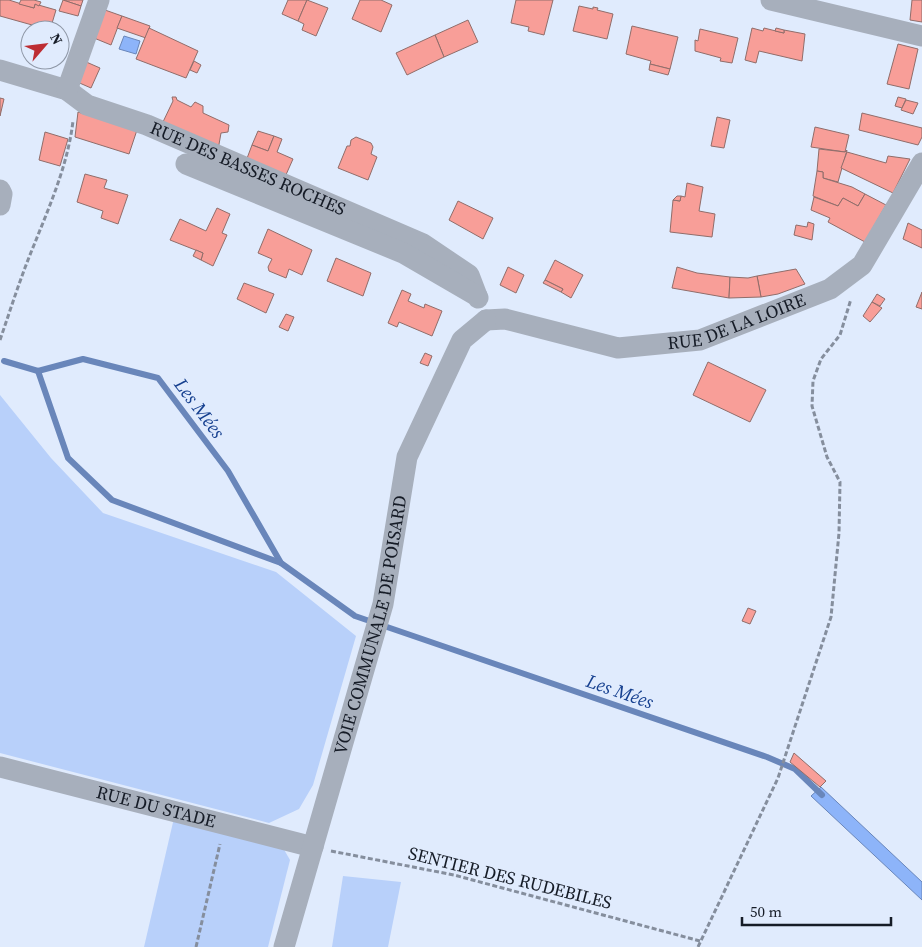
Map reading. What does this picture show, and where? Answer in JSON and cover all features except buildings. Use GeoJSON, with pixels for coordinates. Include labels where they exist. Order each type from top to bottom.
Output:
{"type":"FeatureCollection","features":[{"type":"Feature","properties":{"kind":"street"},"geometry":{"type":"LineString","coordinates":[[71,94],[99,0]]}},
{"type":"Feature","properties":{"kind":"street"},"geometry":{"type":"LineString","coordinates":[[771,0],[922,36]]}},
{"type":"Feature","properties":{"kind":"street","name":"RUE DES BASSES ROCHES"},"geometry":{"type":"LineString","coordinates":[[0,70],[71,94],[87,105],[147,125],[423,244],[469,275],[486,320]]}},
{"type":"Feature","properties":{"kind":"street","name":"RUE DE LA LOIRE"},"geometry":{"type":"LineString","coordinates":[[486,320],[505,319],[618,348],[700,340],[830,289],[862,265],[922,163]]}},
{"type":"Feature","properties":{"kind":"street"},"geometry":{"type":"LineString","coordinates":[[186,164],[403,252],[476,296]]}},
{"type":"Feature","properties":{"kind":"street"},"geometry":{"type":"LineString","coordinates":[[0,190],[2,194],[0,205]]}},
{"type":"Feature","properties":{"kind":"street","name":"VOIE COMMUNALE DE POISARD"},"geometry":{"type":"LineString","coordinates":[[284,947],[383,604],[407,457],[462,340],[486,320]]}},
{"type":"Feature","properties":{"kind":"street","name":"RUE DU STADE"},"geometry":{"type":"LineString","coordinates":[[0,767],[313,847]]}},
{"type":"Feature","properties":{"kind":"path"},"geometry":{"type":"LineString","coordinates":[[0,340],[34,245],[52,203],[71,137],[71,94]]}},
{"type":"Feature","properties":{"kind":"path"},"geometry":{"type":"LineString","coordinates":[[698,947],[778,778],[831,617],[839,533],[840,482],[826,457],[812,406],[814,381],[821,359],[840,335],[862,265]]}},
{"type":"Feature","properties":{"kind":"path"},"geometry":{"type":"LineString","coordinates":[[196,947],[225,824]]}},
{"type":"Feature","properties":{"kind":"path","name":"SENTIER DES RUDEBILES"},"geometry":{"type":"LineString","coordinates":[[313,847],[454,876],[700,941]]}},
{"type":"Feature","properties":{"kind":"shaded area"},"geometry":{"type":"Polygon","coordinates":[[[124,36],[140,41],[136,54],[119,49],[124,36]]]}},
{"type":"Feature","properties":{"kind":"shaded area"},"geometry":{"type":"Polygon","coordinates":[[[0,395],[51,458],[103,513],[276,572],[356,636],[313,785],[299,809],[269,823],[0,753],[0,395]]]}},
{"type":"Feature","properties":{"kind":"shaded area"},"geometry":{"type":"Polygon","coordinates":[[[821,787],[922,882],[922,900],[811,796],[821,787]]]}},
{"type":"Feature","properties":{"kind":"shaded area"},"geometry":{"type":"Polygon","coordinates":[[[174,818],[282,846],[290,860],[268,947],[144,947],[174,818]]]}},
{"type":"Feature","properties":{"kind":"shaded area"},"geometry":{"type":"Polygon","coordinates":[[[343,876],[401,882],[388,947],[332,947],[343,876]]]}},
{"type":"Feature","properties":{"kind":"waterway","name":"Les Mées"},"geometry":{"type":"LineString","coordinates":[[4,361],[38,371],[83,359],[158,378],[228,471],[281,563],[355,616],[767,757],[795,769],[822,795]]}},
{"type":"Feature","properties":{"kind":"waterway","name":"Les Mées"},"geometry":{"type":"LineString","coordinates":[[38,371],[68,458],[112,500],[281,563]]}}]}
